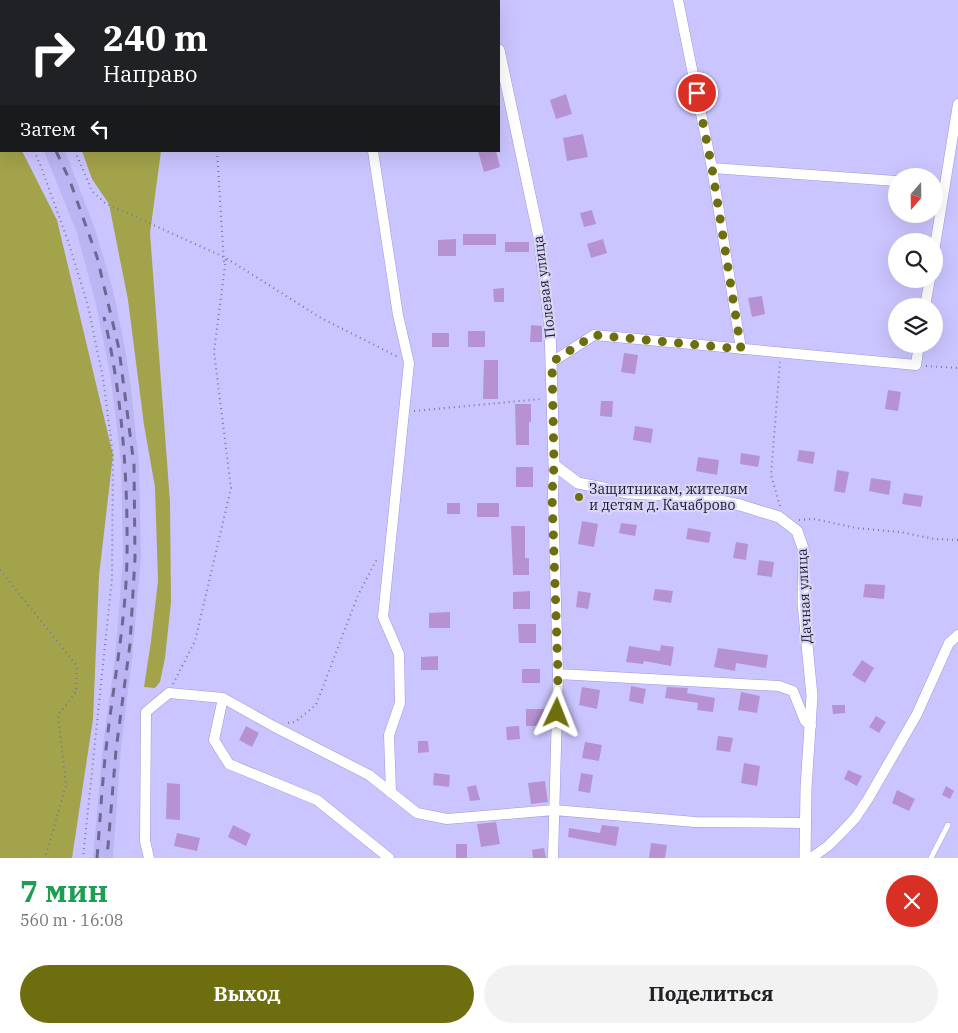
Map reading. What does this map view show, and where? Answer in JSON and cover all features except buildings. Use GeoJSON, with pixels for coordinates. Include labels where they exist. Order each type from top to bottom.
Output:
{"type":"FeatureCollection","features":[{"type":"Feature","properties":{"kind":"street"},"geometry":{"type":"LineString","coordinates":[[678,0],[712,168],[741,349]]}},
{"type":"Feature","properties":{"kind":"street","name":"Полевая улица"},"geometry":{"type":"LineString","coordinates":[[500,55],[539,237],[550,328],[554,398],[552,495],[558,674],[553,858]]}},
{"type":"Feature","properties":{"kind":"street"},"geometry":{"type":"LineString","coordinates":[[943,168],[958,104]]}},
{"type":"Feature","properties":{"kind":"street"},"geometry":{"type":"LineString","coordinates":[[373,152],[398,316],[409,363],[383,617],[399,654],[400,702],[388,735],[391,793]]}},
{"type":"Feature","properties":{"kind":"street"},"geometry":{"type":"LineString","coordinates":[[712,168],[888,180]]}},
{"type":"Feature","properties":{"kind":"street"},"geometry":{"type":"LineString","coordinates":[[552,362],[594,335],[916,365],[918,353]]}},
{"type":"Feature","properties":{"kind":"street"},"geometry":{"type":"LineString","coordinates":[[554,465],[578,484],[628,493],[701,497],[740,505],[784,520]]}},
{"type":"Feature","properties":{"kind":"street","name":"Дачная улица"},"geometry":{"type":"LineString","coordinates":[[784,520],[797,532],[804,551],[802,603],[812,696],[806,788],[805,858]]}},
{"type":"Feature","properties":{"kind":"street"},"geometry":{"type":"LineString","coordinates":[[811,858],[828,846],[864,805],[917,714],[949,643],[958,635]]}},
{"type":"Feature","properties":{"kind":"street"},"geometry":{"type":"LineString","coordinates":[[558,674],[779,686],[792,691],[805,721],[811,726]]}},
{"type":"Feature","properties":{"kind":"street"},"geometry":{"type":"LineString","coordinates":[[149,858],[145,841],[146,712],[169,693],[223,698],[369,775],[417,813],[447,820],[554,810],[694,822],[806,823]]}},
{"type":"Feature","properties":{"kind":"street"},"geometry":{"type":"LineString","coordinates":[[223,698],[214,740],[229,764],[317,800],[389,858]]}},
{"type":"Feature","properties":{"kind":"lane"},"geometry":{"type":"LineString","coordinates":[[931,858],[948,825]]}},
{"type":"Feature","properties":{"kind":"path"},"geometry":{"type":"LineString","coordinates":[[34,152],[69,244],[88,306],[103,378],[113,455],[112,578],[83,858]]}},
{"type":"Feature","properties":{"kind":"path"},"geometry":{"type":"LineString","coordinates":[[75,152],[92,191],[105,203],[224,257],[321,318],[409,363]]}},
{"type":"Feature","properties":{"kind":"path"},"geometry":{"type":"LineString","coordinates":[[169,693],[195,641],[231,488],[214,352],[225,265],[218,152]]}},
{"type":"Feature","properties":{"kind":"path"},"geometry":{"type":"LineString","coordinates":[[781,353],[771,475],[784,520],[814,519],[856,528],[900,532],[935,539],[958,540]]}},
{"type":"Feature","properties":{"kind":"path"},"geometry":{"type":"LineString","coordinates":[[916,365],[958,368]]}},
{"type":"Feature","properties":{"kind":"path"},"geometry":{"type":"LineString","coordinates":[[404,412],[554,398]]}},
{"type":"Feature","properties":{"kind":"path"},"geometry":{"type":"LineString","coordinates":[[273,726],[295,722],[316,705],[358,595],[382,551]]}},
{"type":"Feature","properties":{"kind":"path"},"geometry":{"type":"LineString","coordinates":[[0,570],[77,666],[76,692],[58,715],[66,785],[45,858]]}},
{"type":"Feature","properties":{"kind":"shaded area"},"geometry":{"type":"Polygon","coordinates":[[[0,152],[23,152],[57,220],[113,455],[99,576],[93,719],[72,858],[0,858],[0,152]]]}},
{"type":"Feature","properties":{"kind":"shaded area"},"geometry":{"type":"Polygon","coordinates":[[[44,152],[65,152],[95,229],[113,290],[125,348],[139,464],[141,557],[132,659],[121,747],[113,858],[93,858],[103,744],[115,657],[123,557],[121,463],[111,379],[96,304],[77,233],[44,152]]]}},
{"type":"Feature","properties":{"kind":"shaded area"},"geometry":{"type":"Polygon","coordinates":[[[82,152],[161,152],[150,233],[170,502],[171,602],[165,658],[160,682],[155,688],[144,687],[158,581],[155,487],[144,425],[128,300],[109,204],[92,179],[82,152]]]}},
{"type":"Feature","properties":{"kind":"railway"},"geometry":{"type":"LineString","coordinates":[[56,152],[70,181],[97,257],[119,349],[134,465],[135,558],[130,644],[116,750],[107,858]]}},
{"type":"Feature","properties":{"kind":"railway"},"geometry":{"type":"LineString","coordinates":[[97,858],[106,749],[119,653],[127,557],[123,436],[115,376],[104,317]]}},
{"type":"Feature","properties":{"kind":"place","name":"Защитникам, жителям и детям д. Качаброво"},"geometry":{"type":"Point","coordinates":[579,497]}},
{"type":"Feature","properties":{"kind":"route"},"geometry":{"type":"LineString","coordinates":[[557,713],[558,674],[552,495],[554,465],[552,362],[594,335],[741,349],[712,168],[697,93]]}}]}
